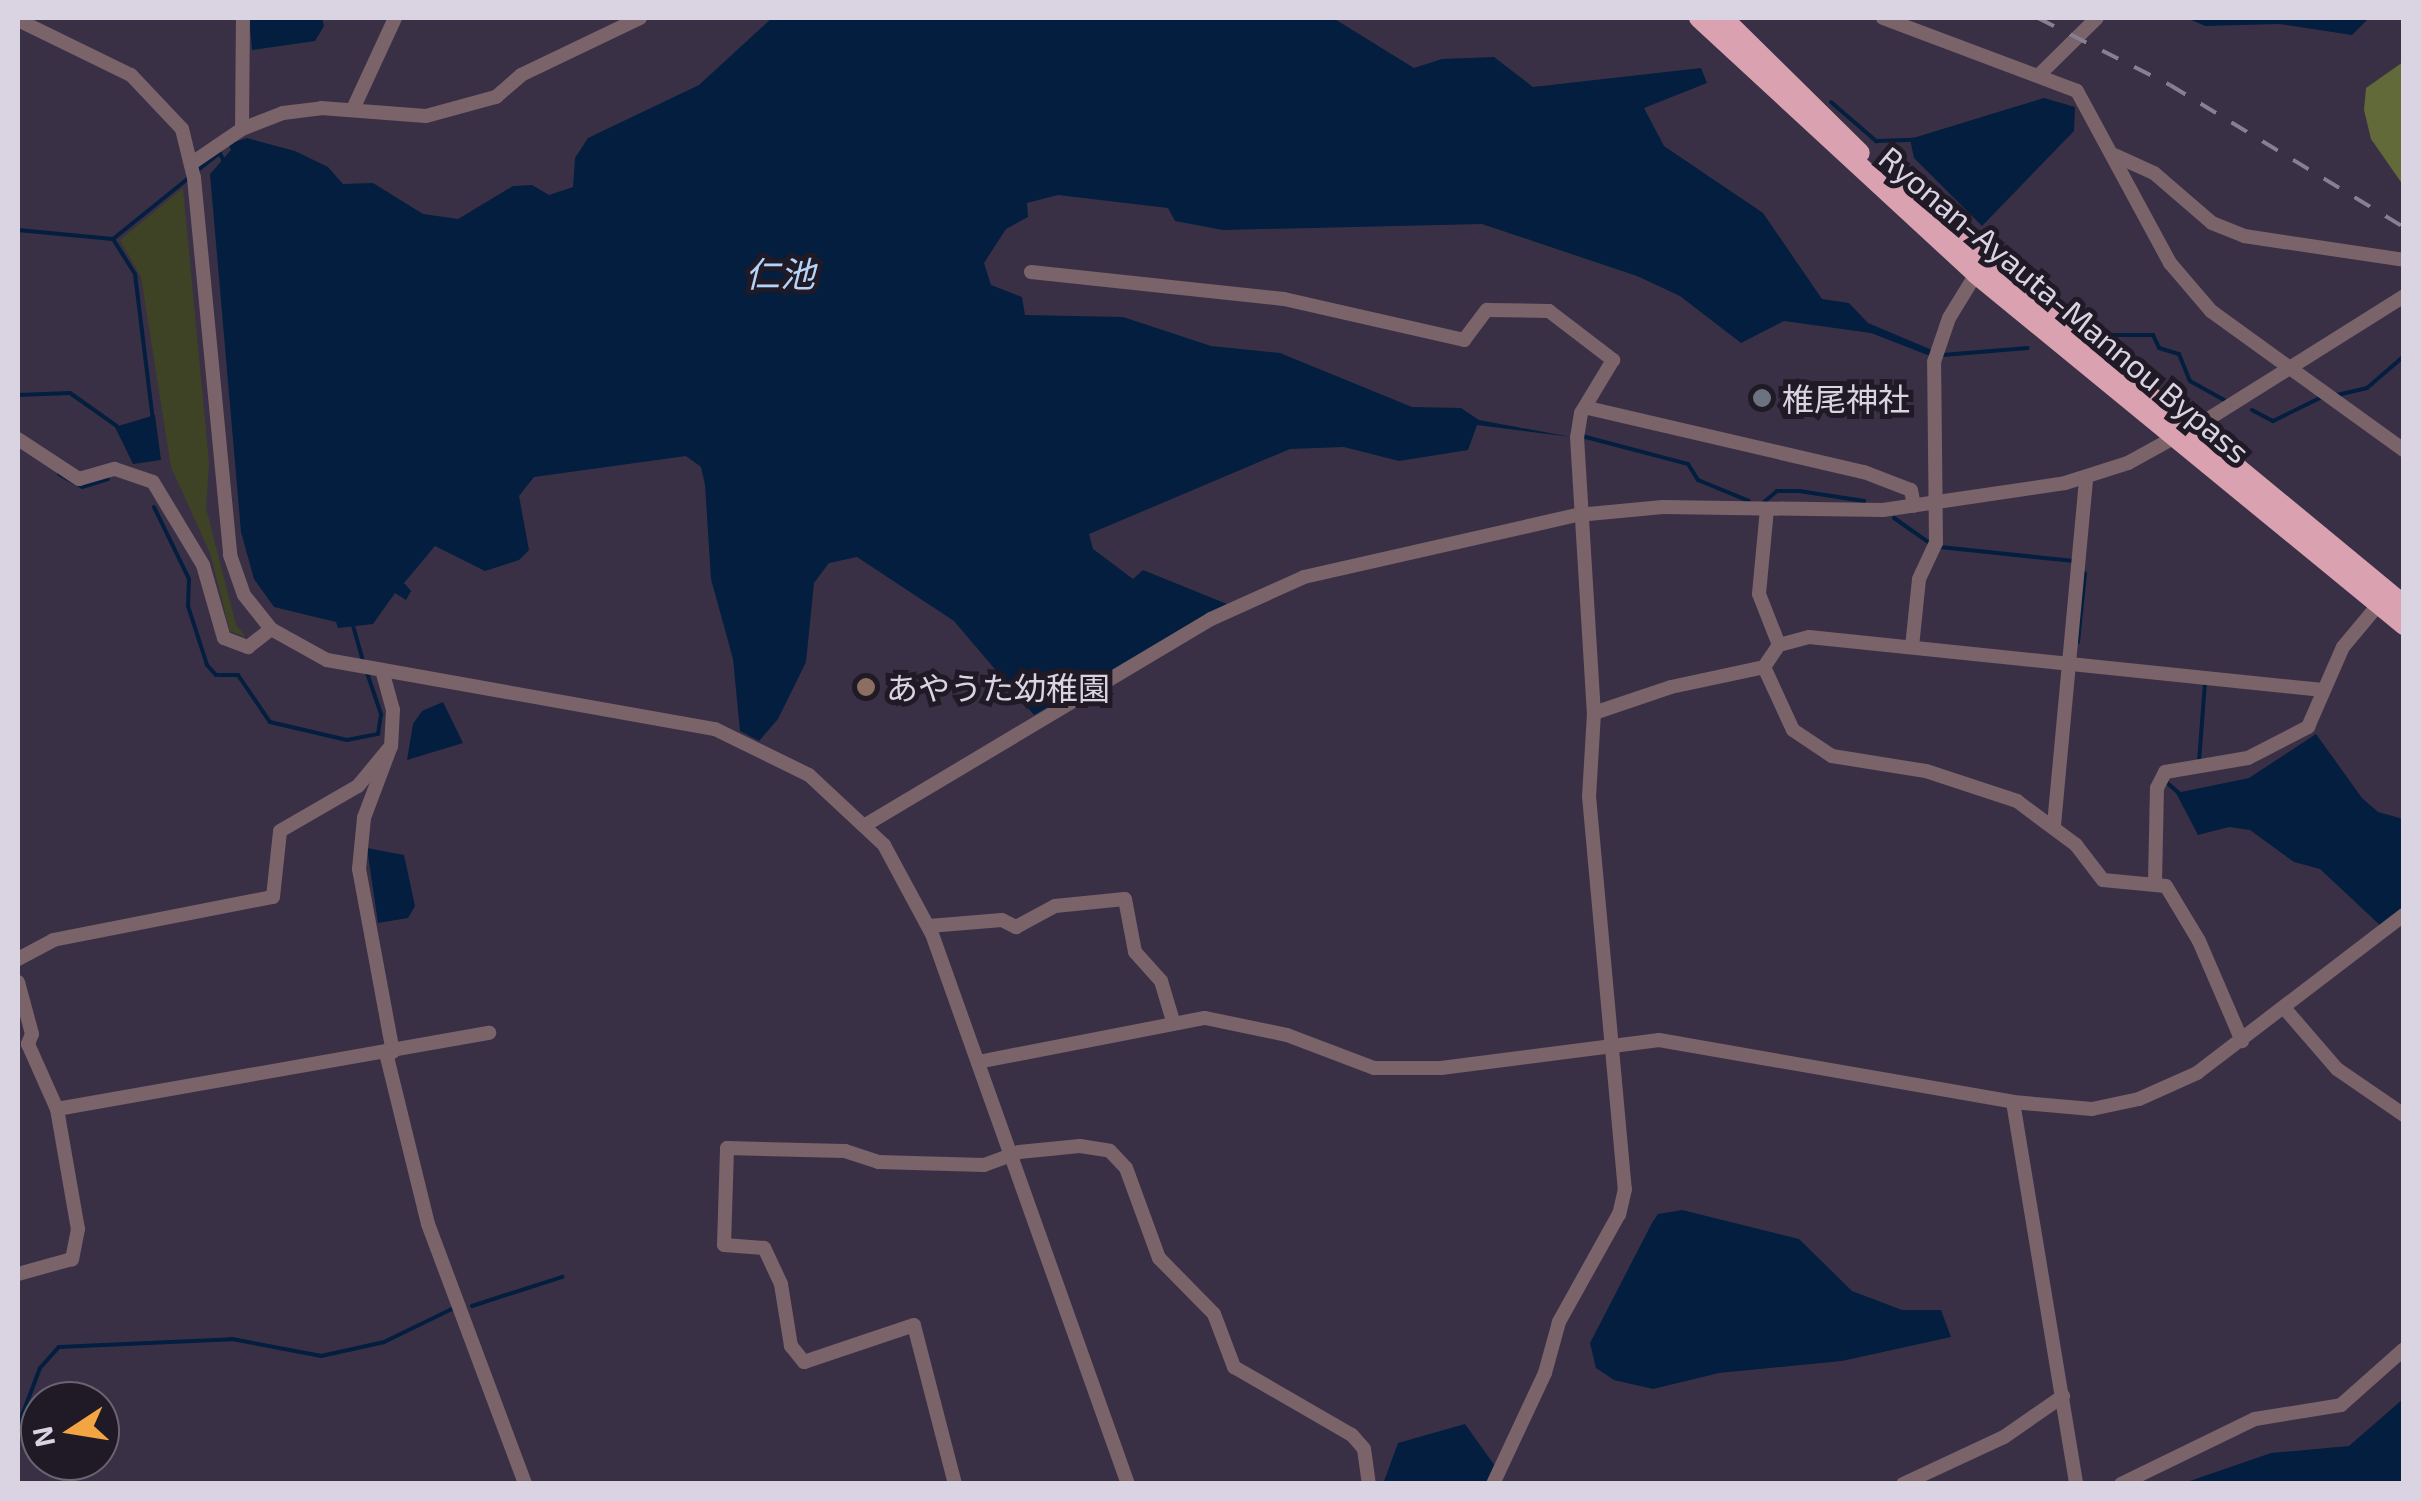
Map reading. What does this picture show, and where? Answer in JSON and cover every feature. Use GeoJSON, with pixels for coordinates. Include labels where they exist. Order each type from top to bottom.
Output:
{"type":"FeatureCollection","features":[{"type":"Feature","properties":{"kind":"highway","name":"Ryonan-Ayauta-Mannou Bypass"},"geometry":{"type":"LineString","coordinates":[[1699,18],[1976,274],[2404,605]]}},
{"type":"Feature","properties":{"kind":"highway","name":"Ryonan-Ayauta-Mannou Bypass"},"geometry":{"type":"LineString","coordinates":[[1723,18],[1872,166],[2404,625]]}},
{"type":"Feature","properties":{"kind":"street"},"geometry":{"type":"LineString","coordinates":[[242,129],[243,18]]}},
{"type":"Feature","properties":{"kind":"street"},"geometry":{"type":"LineString","coordinates":[[353,110],[395,18]]}},
{"type":"Feature","properties":{"kind":"street"},"geometry":{"type":"LineString","coordinates":[[193,170],[242,129],[306,108],[426,116],[496,96],[521,75],[640,18]]}},
{"type":"Feature","properties":{"kind":"street"},"geometry":{"type":"LineString","coordinates":[[1884,18],[2041,73],[2089,104],[2170,263],[2238,335],[2291,366],[2404,450]]}},
{"type":"Feature","properties":{"kind":"street"},"geometry":{"type":"LineString","coordinates":[[2041,73],[2097,18]]}},
{"type":"Feature","properties":{"kind":"street"},"geometry":{"type":"LineString","coordinates":[[18,20],[105,60],[153,93],[182,129],[193,170],[230,554],[244,594],[271,629],[304,651],[355,665],[715,729],[809,775],[867,824],[913,889],[929,926],[1128,1484]]}},
{"type":"Feature","properties":{"kind":"street"},"geometry":{"type":"LineString","coordinates":[[2114,155],[2154,172],[2212,223],[2244,236],[2404,260]]}},
{"type":"Feature","properties":{"kind":"street"},"geometry":{"type":"LineString","coordinates":[[1031,272],[1284,300],[1464,340],[1487,310],[1549,311],[1613,360],[1577,435],[1578,515],[1594,714],[1589,796],[1615,1042],[1625,1189],[1619,1214],[1559,1322],[1529,1411],[1493,1484]]}},
{"type":"Feature","properties":{"kind":"street"},"geometry":{"type":"LineString","coordinates":[[1912,647],[1919,578],[1936,542],[1936,354],[1976,274]]}},
{"type":"Feature","properties":{"kind":"street"},"geometry":{"type":"LineString","coordinates":[[867,824],[1262,592],[1578,515],[1663,507],[1914,506],[2086,478],[2182,433],[2404,296]]}},
{"type":"Feature","properties":{"kind":"street"},"geometry":{"type":"LineString","coordinates":[[1588,408],[1864,472],[1911,490],[1914,506]]}},
{"type":"Feature","properties":{"kind":"street"},"geometry":{"type":"LineString","coordinates":[[18,439],[79,479],[115,468],[153,482],[193,544],[224,638],[248,647],[271,629]]}},
{"type":"Feature","properties":{"kind":"street"},"geometry":{"type":"LineString","coordinates":[[2054,825],[2086,478]]}},
{"type":"Feature","properties":{"kind":"street"},"geometry":{"type":"LineString","coordinates":[[1767,509],[1759,594],[1780,645]]}},
{"type":"Feature","properties":{"kind":"street"},"geometry":{"type":"LineString","coordinates":[[2155,882],[2157,788],[2165,772],[2248,758],[2308,726],[2344,647],[2379,604]]}},
{"type":"Feature","properties":{"kind":"street"},"geometry":{"type":"LineString","coordinates":[[1594,714],[1670,686],[1764,667],[1780,645],[1810,637],[2322,690]]}},
{"type":"Feature","properties":{"kind":"street"},"geometry":{"type":"LineString","coordinates":[[1764,667],[1793,730],[1832,756],[1926,772],[2017,801],[2054,825],[2103,880],[2166,886],[2199,941],[2242,1041]]}},
{"type":"Feature","properties":{"kind":"street"},"geometry":{"type":"LineString","coordinates":[[379,670],[393,710],[391,746],[364,818],[359,869],[390,1052],[428,1224],[524,1484]]}},
{"type":"Feature","properties":{"kind":"street"},"geometry":{"type":"LineString","coordinates":[[18,959],[53,940],[273,897],[280,830],[306,812],[340,800],[391,746]]}},
{"type":"Feature","properties":{"kind":"street"},"geometry":{"type":"LineString","coordinates":[[929,926],[1002,920],[1016,927],[1055,906],[1125,899],[1135,952],[1161,981],[1173,1020]]}},
{"type":"Feature","properties":{"kind":"street"},"geometry":{"type":"LineString","coordinates":[[978,1062],[1173,1020],[1239,1022],[1350,1062],[1408,1070],[1615,1042],[1659,1040],[2013,1102],[2092,1109],[2139,1099],[2196,1073],[2286,1010],[2404,915]]}},
{"type":"Feature","properties":{"kind":"street"},"geometry":{"type":"LineString","coordinates":[[18,982],[32,1034],[28,1044],[57,1109],[76,1250],[61,1265],[18,1274]]}},
{"type":"Feature","properties":{"kind":"street"},"geometry":{"type":"LineString","coordinates":[[2286,1010],[2337,1068],[2404,1115]]}},
{"type":"Feature","properties":{"kind":"street"},"geometry":{"type":"LineString","coordinates":[[57,1109],[490,1034]]}},
{"type":"Feature","properties":{"kind":"street"},"geometry":{"type":"LineString","coordinates":[[2013,1102],[2076,1484]]}},
{"type":"Feature","properties":{"kind":"street"},"geometry":{"type":"LineString","coordinates":[[955,1484],[914,1325],[804,1362],[791,1346],[780,1284],[764,1248],[724,1245],[727,1148],[846,1151],[892,1163],[914,1158],[984,1166],[1036,1152],[1080,1146],[1116,1155],[1159,1258],[1214,1314],[1234,1367],[1352,1435],[1364,1450],[1369,1484]]}},
{"type":"Feature","properties":{"kind":"street"},"geometry":{"type":"LineString","coordinates":[[2122,1484],[2255,1420],[2340,1405],[2404,1350]]}},
{"type":"Feature","properties":{"kind":"street"},"geometry":{"type":"LineString","coordinates":[[1903,1484],[2004,1437],[2062,1396]]}},
{"type":"Feature","properties":{"kind":"green space"},"geometry":{"type":"Polygon","coordinates":[[[2403,62],[2403,185],[2371,139],[2364,110],[2366,88],[2403,62]]]}},
{"type":"Feature","properties":{"kind":"green space"},"geometry":{"type":"Polygon","coordinates":[[[183,188],[209,463],[206,508],[236,625],[246,637],[230,631],[210,553],[171,467],[141,277],[120,240],[183,188]]]}},
{"type":"Feature","properties":{"kind":"water"},"geometry":{"type":"Polygon","coordinates":[[[249,18],[322,18],[324,26],[315,41],[252,50],[249,18]]]}},
{"type":"Feature","properties":{"kind":"water","name":"仁池"},"geometry":{"type":"Polygon","coordinates":[[[772,18],[1333,18],[1414,68],[1442,59],[1494,57],[1533,87],[1701,68],[1707,83],[1644,108],[1664,146],[1763,213],[1822,299],[1849,303],[1868,323],[1932,350],[1930,356],[1871,333],[1784,321],[1741,343],[1680,296],[1637,276],[1482,224],[1223,230],[1175,221],[1168,208],[1058,195],[1027,203],[1028,217],[1006,229],[984,263],[991,285],[1022,297],[1025,315],[1123,317],[1211,346],[1280,353],[1412,407],[1461,408],[1479,420],[1571,437],[1477,425],[1468,450],[1399,461],[1344,447],[1290,449],[1089,534],[1093,549],[1133,579],[1143,570],[1227,604],[1034,715],[954,621],[857,557],[829,563],[814,583],[806,662],[778,719],[759,741],[740,731],[733,659],[711,579],[705,485],[701,467],[686,456],[534,477],[519,496],[529,550],[519,560],[485,571],[435,546],[404,583],[411,591],[406,600],[395,593],[373,624],[338,628],[336,622],[274,607],[254,579],[241,532],[210,174],[231,150],[228,144],[247,138],[295,151],[328,167],[343,184],[373,183],[423,214],[458,219],[513,186],[532,185],[549,195],[573,187],[575,158],[588,138],[699,85],[772,18]]]}},
{"type":"Feature","properties":{"kind":"water"},"geometry":{"type":"Polygon","coordinates":[[[2187,18],[2369,18],[2352,35],[2279,24],[2205,26],[2187,18]]]}},
{"type":"Feature","properties":{"kind":"water"},"geometry":{"type":"Polygon","coordinates":[[[2044,98],[2075,107],[2074,131],[1982,226],[1914,158],[1910,139],[2044,98]]]}},
{"type":"Feature","properties":{"kind":"water"},"geometry":{"type":"Polygon","coordinates":[[[155,415],[161,460],[133,464],[115,427],[155,415]]]}},
{"type":"Feature","properties":{"kind":"water"},"geometry":{"type":"Polygon","coordinates":[[[443,702],[463,743],[407,760],[413,724],[422,711],[443,702]]]}},
{"type":"Feature","properties":{"kind":"water"},"geometry":{"type":"Polygon","coordinates":[[[2316,734],[2362,798],[2378,812],[2403,819],[2403,908],[2382,927],[2320,869],[2294,862],[2250,830],[2229,827],[2198,835],[2176,793],[2249,778],[2316,734]]]}},
{"type":"Feature","properties":{"kind":"water"},"geometry":{"type":"Polygon","coordinates":[[[367,848],[404,855],[415,906],[408,918],[378,923],[367,848]]]}},
{"type":"Feature","properties":{"kind":"water"},"geometry":{"type":"Polygon","coordinates":[[[1682,1210],[1799,1239],[1852,1291],[1902,1310],[1941,1310],[1951,1337],[1842,1361],[1719,1373],[1653,1389],[1614,1380],[1596,1368],[1590,1343],[1658,1214],[1682,1210]]]}},
{"type":"Feature","properties":{"kind":"water"},"geometry":{"type":"Polygon","coordinates":[[[2403,1399],[2403,1483],[2184,1483],[2271,1453],[2349,1446],[2403,1399]]]}},
{"type":"Feature","properties":{"kind":"water"},"geometry":{"type":"Polygon","coordinates":[[[1465,1424],[1495,1466],[1489,1483],[1383,1484],[1398,1443],[1465,1424]]]}},
{"type":"Feature","properties":{"kind":"waterway"},"geometry":{"type":"LineString","coordinates":[[1831,102],[1876,141],[1914,140]]}},
{"type":"Feature","properties":{"kind":"waterway"},"geometry":{"type":"LineString","coordinates":[[198,170],[220,153],[223,160]]}},
{"type":"Feature","properties":{"kind":"waterway"},"geometry":{"type":"LineString","coordinates":[[18,230],[113,239],[191,176]]}},
{"type":"Feature","properties":{"kind":"waterway"},"geometry":{"type":"LineString","coordinates":[[113,239],[135,274],[153,420]]}},
{"type":"Feature","properties":{"kind":"waterway"},"geometry":{"type":"LineString","coordinates":[[2113,335],[2153,335],[2159,348],[2179,354],[2190,381],[2224,400]]}},
{"type":"Feature","properties":{"kind":"waterway"},"geometry":{"type":"LineString","coordinates":[[1943,355],[2028,348]]}},
{"type":"Feature","properties":{"kind":"waterway"},"geometry":{"type":"LineString","coordinates":[[2337,395],[2367,388],[2404,356]]}},
{"type":"Feature","properties":{"kind":"waterway"},"geometry":{"type":"LineString","coordinates":[[18,395],[70,393],[117,426]]}},
{"type":"Feature","properties":{"kind":"waterway"},"geometry":{"type":"LineString","coordinates":[[2252,410],[2273,421],[2322,397]]}},
{"type":"Feature","properties":{"kind":"waterway"},"geometry":{"type":"LineString","coordinates":[[1582,436],[1688,464],[1698,480],[1749,501]]}},
{"type":"Feature","properties":{"kind":"waterway"},"geometry":{"type":"LineString","coordinates":[[59,474],[82,487],[108,479]]}},
{"type":"Feature","properties":{"kind":"waterway"},"geometry":{"type":"LineString","coordinates":[[1764,502],[1777,491],[1864,501]]}},
{"type":"Feature","properties":{"kind":"waterway"},"geometry":{"type":"LineString","coordinates":[[154,507],[189,579],[188,606],[207,665],[216,675],[238,675],[270,722],[347,740],[378,734],[381,714],[366,670]]}},
{"type":"Feature","properties":{"kind":"waterway"},"geometry":{"type":"LineString","coordinates":[[1894,518],[1928,542]]}},
{"type":"Feature","properties":{"kind":"waterway"},"geometry":{"type":"LineString","coordinates":[[1940,547],[2074,561]]}},
{"type":"Feature","properties":{"kind":"waterway"},"geometry":{"type":"LineString","coordinates":[[2078,642],[2085,573]]}},
{"type":"Feature","properties":{"kind":"waterway"},"geometry":{"type":"LineString","coordinates":[[352,622],[363,661]]}},
{"type":"Feature","properties":{"kind":"waterway"},"geometry":{"type":"LineString","coordinates":[[2199,762],[2205,683]]}},
{"type":"Feature","properties":{"kind":"waterway"},"geometry":{"type":"LineString","coordinates":[[2165,781],[2180,794]]}},
{"type":"Feature","properties":{"kind":"waterway"},"geometry":{"type":"LineString","coordinates":[[472,1306],[562,1277]]}},
{"type":"Feature","properties":{"kind":"waterway"},"geometry":{"type":"LineString","coordinates":[[18,1426],[40,1368],[59,1347],[232,1339],[321,1356],[384,1342],[452,1309]]}},
{"type":"Feature","properties":{"kind":"railway"},"geometry":{"type":"LineString","coordinates":[[2038,18],[2170,85],[2404,227]]}},
{"type":"Feature","properties":{"kind":"place","name":"椎尾神社"},"geometry":{"type":"Point","coordinates":[1762,398]}},
{"type":"Feature","properties":{"kind":"place","name":"あやうた幼稚園"},"geometry":{"type":"Point","coordinates":[866,687]}}]}
